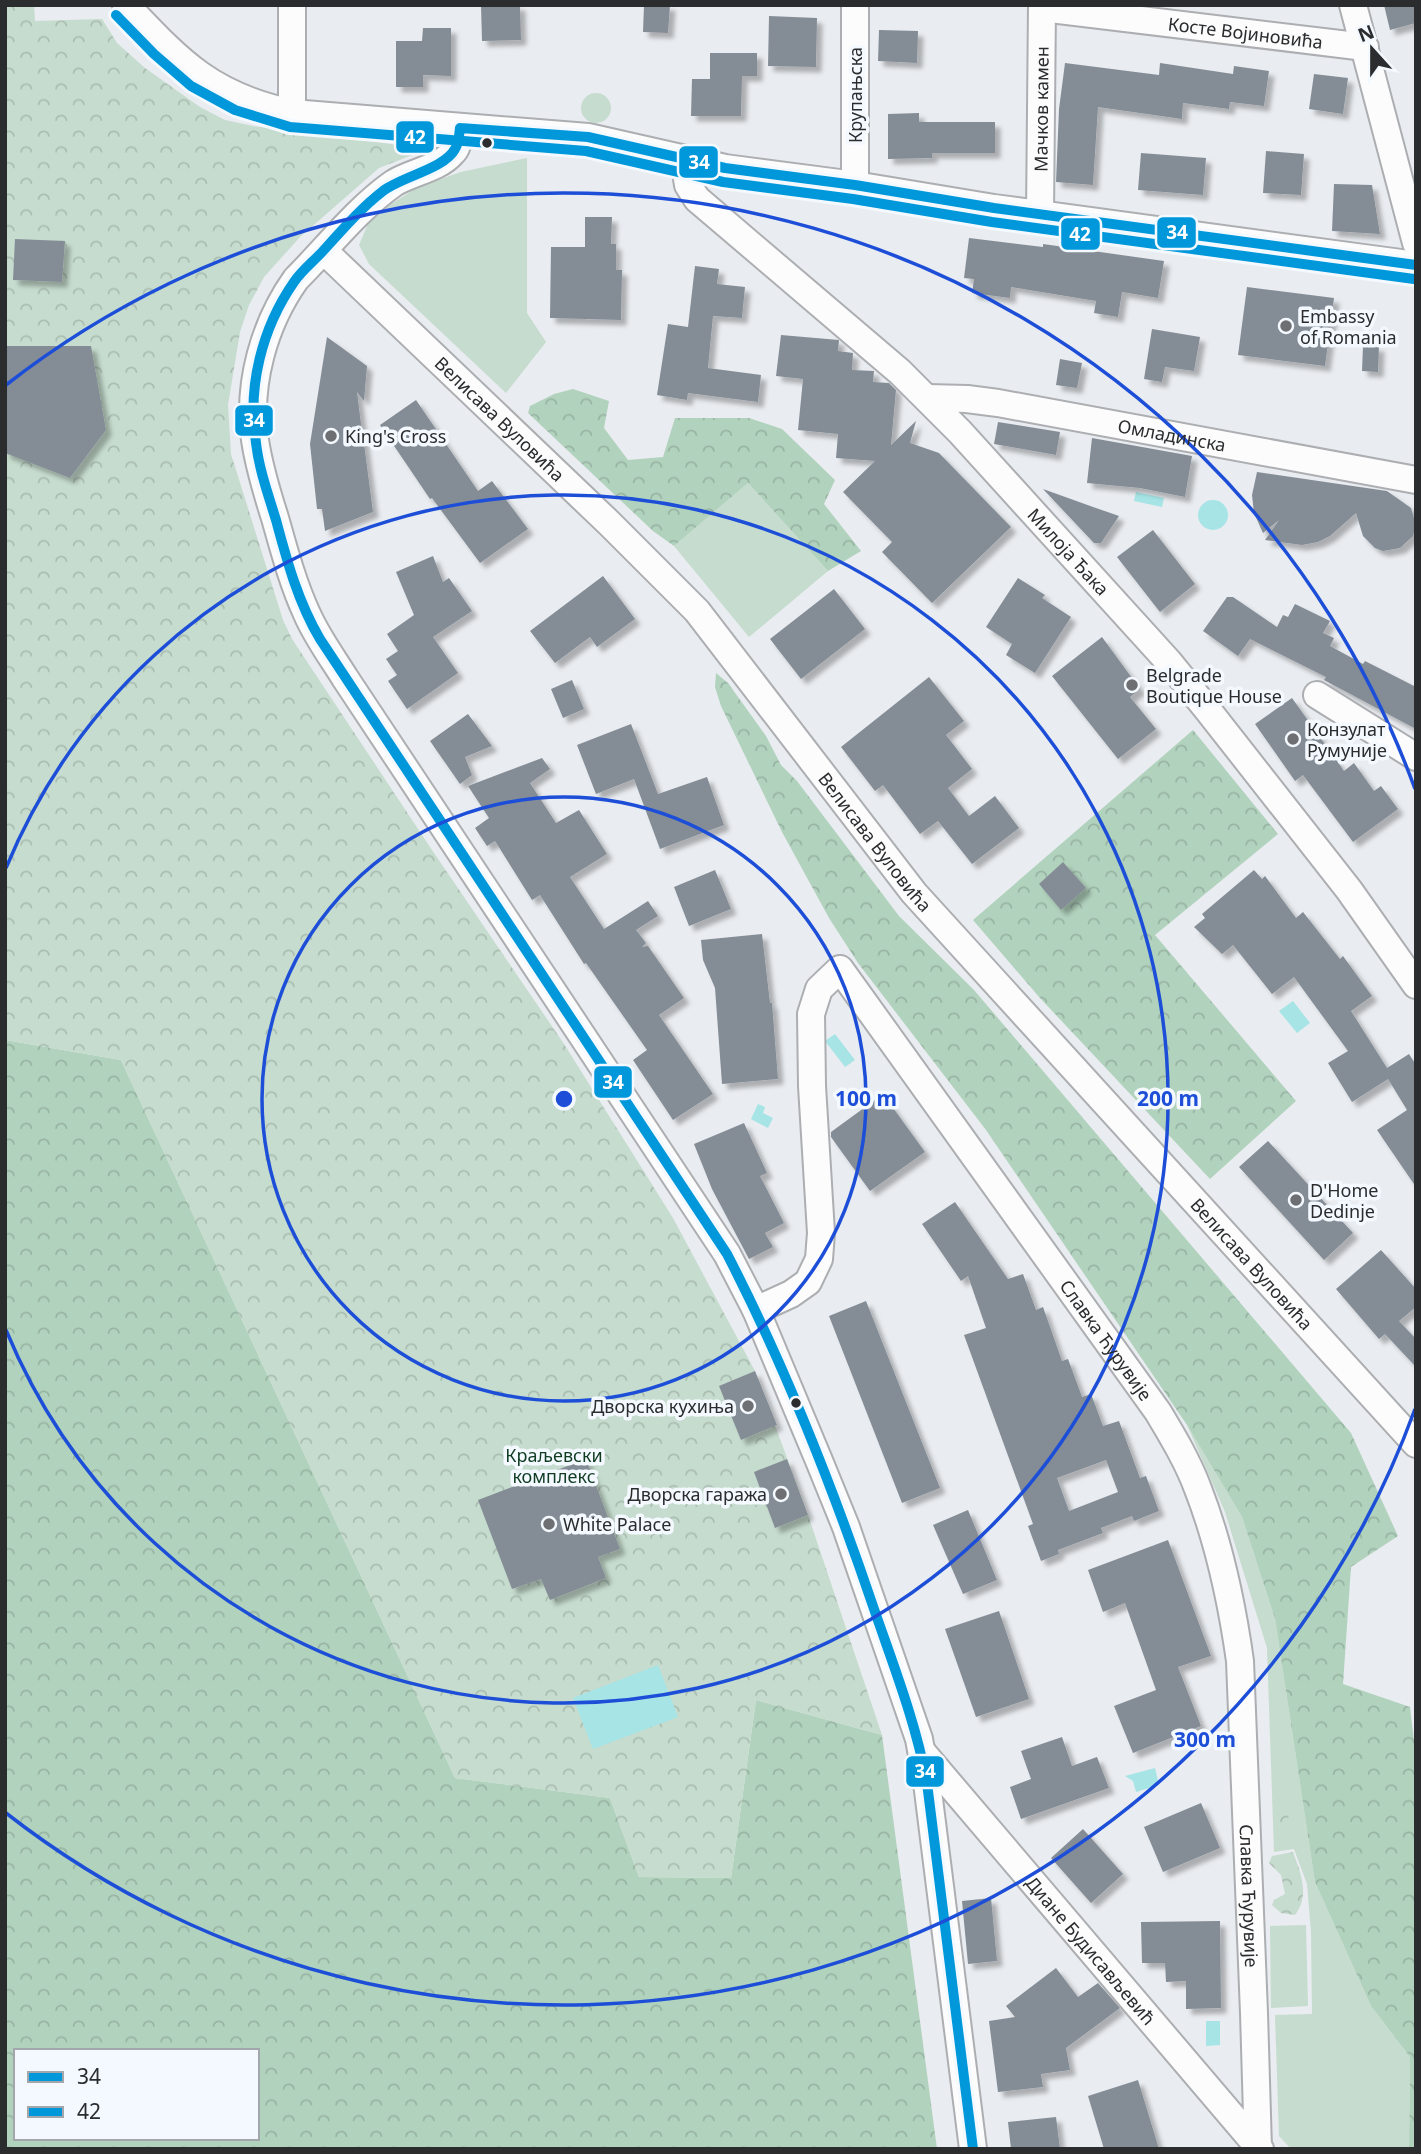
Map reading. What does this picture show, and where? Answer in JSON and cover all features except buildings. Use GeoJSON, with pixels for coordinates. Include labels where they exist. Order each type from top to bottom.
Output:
{"type":"FeatureCollection","features":[{"type":"Feature","properties":{"kind":"street"},"geometry":{"type":"LineString","coordinates":[[125,5],[139,15],[170,52],[214,84],[259,105],[292,113],[588,137],[725,168],[1416,265]]}},
{"type":"Feature","properties":{"kind":"street"},"geometry":{"type":"LineString","coordinates":[[292,5],[292,113]]}},
{"type":"Feature","properties":{"kind":"street","name":"Крупањска"},"geometry":{"type":"LineString","coordinates":[[855,5],[855,185]]}},
{"type":"Feature","properties":{"kind":"street"},"geometry":{"type":"LineString","coordinates":[[1353,5],[1416,243]]}},
{"type":"Feature","properties":{"kind":"street","name":"Косте Војиновића"},"geometry":{"type":"LineString","coordinates":[[1042,6],[1365,47]]}},
{"type":"Feature","properties":{"kind":"street","name":"Мачков камен"},"geometry":{"type":"LineString","coordinates":[[1040,214],[1042,6]]}},
{"type":"Feature","properties":{"kind":"street"},"geometry":{"type":"LineString","coordinates":[[460,128],[454,152],[394,183],[369,204],[296,279],[279,306],[261,352],[253,398],[254,432],[260,464],[302,602],[311,622],[345,678],[719,1243],[756,1310],[846,1527],[922,1752],[973,2149]]}},
{"type":"Feature","properties":{"kind":"street","name":"Милоја Ђака"},"geometry":{"type":"LineString","coordinates":[[684,160],[688,185],[706,208],[860,337],[928,398],[1184,680],[1341,880],[1416,985]]}},
{"type":"Feature","properties":{"kind":"street","name":"Велисава Вуловића"},"geometry":{"type":"LineString","coordinates":[[324,251],[697,611],[914,893],[1416,1444]]}},
{"type":"Feature","properties":{"kind":"street","name":"Омладинска"},"geometry":{"type":"LineString","coordinates":[[928,398],[998,403],[1416,480]]}},
{"type":"Feature","properties":{"kind":"street"},"geometry":{"type":"LineString","coordinates":[[1317,695],[1416,757]]}},
{"type":"Feature","properties":{"kind":"street","name":"Славка Ћурувије"},"geometry":{"type":"LineString","coordinates":[[756,1310],[791,1294],[808,1282],[819,1258],[821,1233],[811,1014],[819,989],[840,969],[1158,1412],[1186,1462],[1207,1513],[1240,1661],[1258,2148]]}},
{"type":"Feature","properties":{"kind":"street","name":"Диане Будисављевић"},"geometry":{"type":"LineString","coordinates":[[922,1752],[1258,2148]]}},
{"type":"Feature","properties":{"kind":"green space","name":"Краљевски комплекс"},"geometry":{"type":"Polygon","coordinates":[[[5,5],[34,5],[35,21],[102,19],[117,43],[145,68],[200,107],[225,120],[414,147],[415,154],[379,168],[300,237],[264,277],[249,305],[240,332],[228,405],[231,454],[283,620],[292,639],[564,1044],[673,1218],[755,1371],[808,1515],[882,1735],[756,1700],[731,1878],[639,1877],[610,1798],[455,1778],[121,1060],[5,1040],[5,5]]]}},
{"type":"Feature","properties":{"kind":"green space"},"geometry":{"type":"Polygon","coordinates":[[[596,93],[607,97],[611,108],[607,119],[596,123],[585,119],[581,108],[585,97],[596,93]]]}},
{"type":"Feature","properties":{"kind":"green space"},"geometry":{"type":"Polygon","coordinates":[[[527,158],[527,313],[546,342],[506,393],[369,264],[359,245],[368,224],[388,206],[418,187],[461,172],[527,158]]]}},
{"type":"Feature","properties":{"kind":"green space"},"geometry":{"type":"Polygon","coordinates":[[[573,389],[609,401],[604,428],[628,460],[663,457],[675,418],[749,418],[782,429],[835,480],[824,504],[861,551],[828,571],[748,483],[674,546],[653,531],[528,413],[530,406],[554,394],[573,389]]]}},
{"type":"Feature","properties":{"kind":"green space"},"geometry":{"type":"Polygon","coordinates":[[[748,483],[828,571],[749,637],[674,546],[748,483]]]}},
{"type":"Feature","properties":{"kind":"green space"},"geometry":{"type":"Polygon","coordinates":[[[716,673],[728,683],[766,736],[781,765],[797,781],[899,916],[974,990],[1351,1433],[1398,1536],[1351,1567],[1343,1684],[1410,1707],[1416,1758],[1416,2149],[1409,2149],[1410,2057],[1371,2006],[1315,1882],[1275,1619],[1242,1517],[1187,1425],[986,1130],[858,963],[829,918],[782,832],[721,706],[715,687],[716,673]]]}},
{"type":"Feature","properties":{"kind":"green space"},"geometry":{"type":"Polygon","coordinates":[[[1193,730],[1278,834],[1155,935],[1296,1101],[1210,1179],[1040,998],[973,920],[1193,730]]]}},
{"type":"Feature","properties":{"kind":"green space"},"geometry":{"type":"Polygon","coordinates":[[[5,1040],[121,1060],[455,1778],[610,1798],[639,1877],[731,1878],[756,1700],[882,1735],[937,2149],[5,2149],[5,1040]]]}},
{"type":"Feature","properties":{"kind":"green space"},"geometry":{"type":"Polygon","coordinates":[[[1187,1425],[1242,1517],[1275,1619],[1315,1882],[1371,2006],[1410,2057],[1409,2149],[1291,2149],[1279,2136],[1275,2015],[1312,2014],[1311,1932],[1307,1884],[1294,1849],[1274,1852],[1267,1648],[1225,1512],[1187,1425]]]}},
{"type":"Feature","properties":{"kind":"green space"},"geometry":{"type":"Polygon","coordinates":[[[1280,1798],[1288,1798],[1289,1846],[1280,1846],[1280,1798]]]}},
{"type":"Feature","properties":{"kind":"green space"},"geometry":{"type":"Polygon","coordinates":[[[1293,1852],[1303,1884],[1302,1900],[1295,1915],[1281,1913],[1272,1905],[1274,1900],[1285,1894],[1281,1875],[1269,1863],[1272,1856],[1293,1852]]]}},
{"type":"Feature","properties":{"kind":"green space"},"geometry":{"type":"Polygon","coordinates":[[[1306,1925],[1308,2006],[1271,2008],[1270,1926],[1306,1925]]]}},
{"type":"Feature","properties":{"kind":"water"},"geometry":{"type":"Polygon","coordinates":[[[1136,492],[1164,498],[1162,507],[1134,501],[1136,492]]]}},
{"type":"Feature","properties":{"kind":"water"},"geometry":{"type":"Polygon","coordinates":[[[1213,500],[1224,504],[1228,515],[1224,526],[1213,530],[1202,526],[1198,515],[1202,504],[1213,500]]]}},
{"type":"Feature","properties":{"kind":"water"},"geometry":{"type":"Polygon","coordinates":[[[1293,1001],[1310,1023],[1297,1033],[1279,1011],[1293,1001]]]}},
{"type":"Feature","properties":{"kind":"water"},"geometry":{"type":"Polygon","coordinates":[[[835,1034],[855,1060],[845,1067],[825,1041],[835,1034]]]}},
{"type":"Feature","properties":{"kind":"water"},"geometry":{"type":"Polygon","coordinates":[[[758,1104],[765,1107],[763,1113],[773,1118],[768,1128],[751,1119],[758,1104]]]}},
{"type":"Feature","properties":{"kind":"water"},"geometry":{"type":"Polygon","coordinates":[[[658,1665],[678,1717],[593,1749],[573,1698],[658,1665]]]}},
{"type":"Feature","properties":{"kind":"water"},"geometry":{"type":"Polygon","coordinates":[[[1155,1768],[1159,1785],[1136,1792],[1133,1781],[1125,1776],[1155,1768]]]}},
{"type":"Feature","properties":{"kind":"water"},"geometry":{"type":"Polygon","coordinates":[[[1206,2021],[1220,2021],[1220,2045],[1206,2046],[1206,2021]]]}},
{"type":"Feature","properties":{"kind":"transit line","name":"42"},"geometry":{"type":"LineString","coordinates":[[116,15],[154,54],[191,86],[235,110],[290,127],[586,151],[723,182],[853,199],[992,222],[1414,279]]}},
{"type":"Feature","properties":{"kind":"transit line","name":"34"},"geometry":{"type":"LineString","coordinates":[[460,128],[457,144],[450,156],[383,191],[352,219],[294,282],[273,319],[260,359],[254,401],[257,453],[294,581],[305,611],[320,639],[727,1254],[789,1385],[858,1564],[917,1739],[927,1783],[973,2149]]}},
{"type":"Feature","properties":{"kind":"transit line","name":"34"},"geometry":{"type":"LineString","coordinates":[[460,128],[588,137],[725,168],[855,185],[994,208],[1416,265]]}},
{"type":"Feature","properties":{"kind":"place","name":"Embassy of Romania"},"geometry":{"type":"Point","coordinates":[1286,326]}},
{"type":"Feature","properties":{"kind":"place","name":"King's Cross"},"geometry":{"type":"Point","coordinates":[331,436]}},
{"type":"Feature","properties":{"kind":"place","name":"Belgrade Boutique House"},"geometry":{"type":"Point","coordinates":[1132,685]}},
{"type":"Feature","properties":{"kind":"place","name":"Конзулат Румуније"},"geometry":{"type":"Point","coordinates":[1293,739]}},
{"type":"Feature","properties":{"kind":"place","name":"D'Home Dedinje"},"geometry":{"type":"Point","coordinates":[1296,1200]}},
{"type":"Feature","properties":{"kind":"place","name":"Дворска кухиња"},"geometry":{"type":"Point","coordinates":[748,1406]}},
{"type":"Feature","properties":{"kind":"place","name":"Дворска гаража"},"geometry":{"type":"Point","coordinates":[781,1494]}},
{"type":"Feature","properties":{"kind":"place","name":"White Palace"},"geometry":{"type":"Point","coordinates":[549,1524]}}]}
